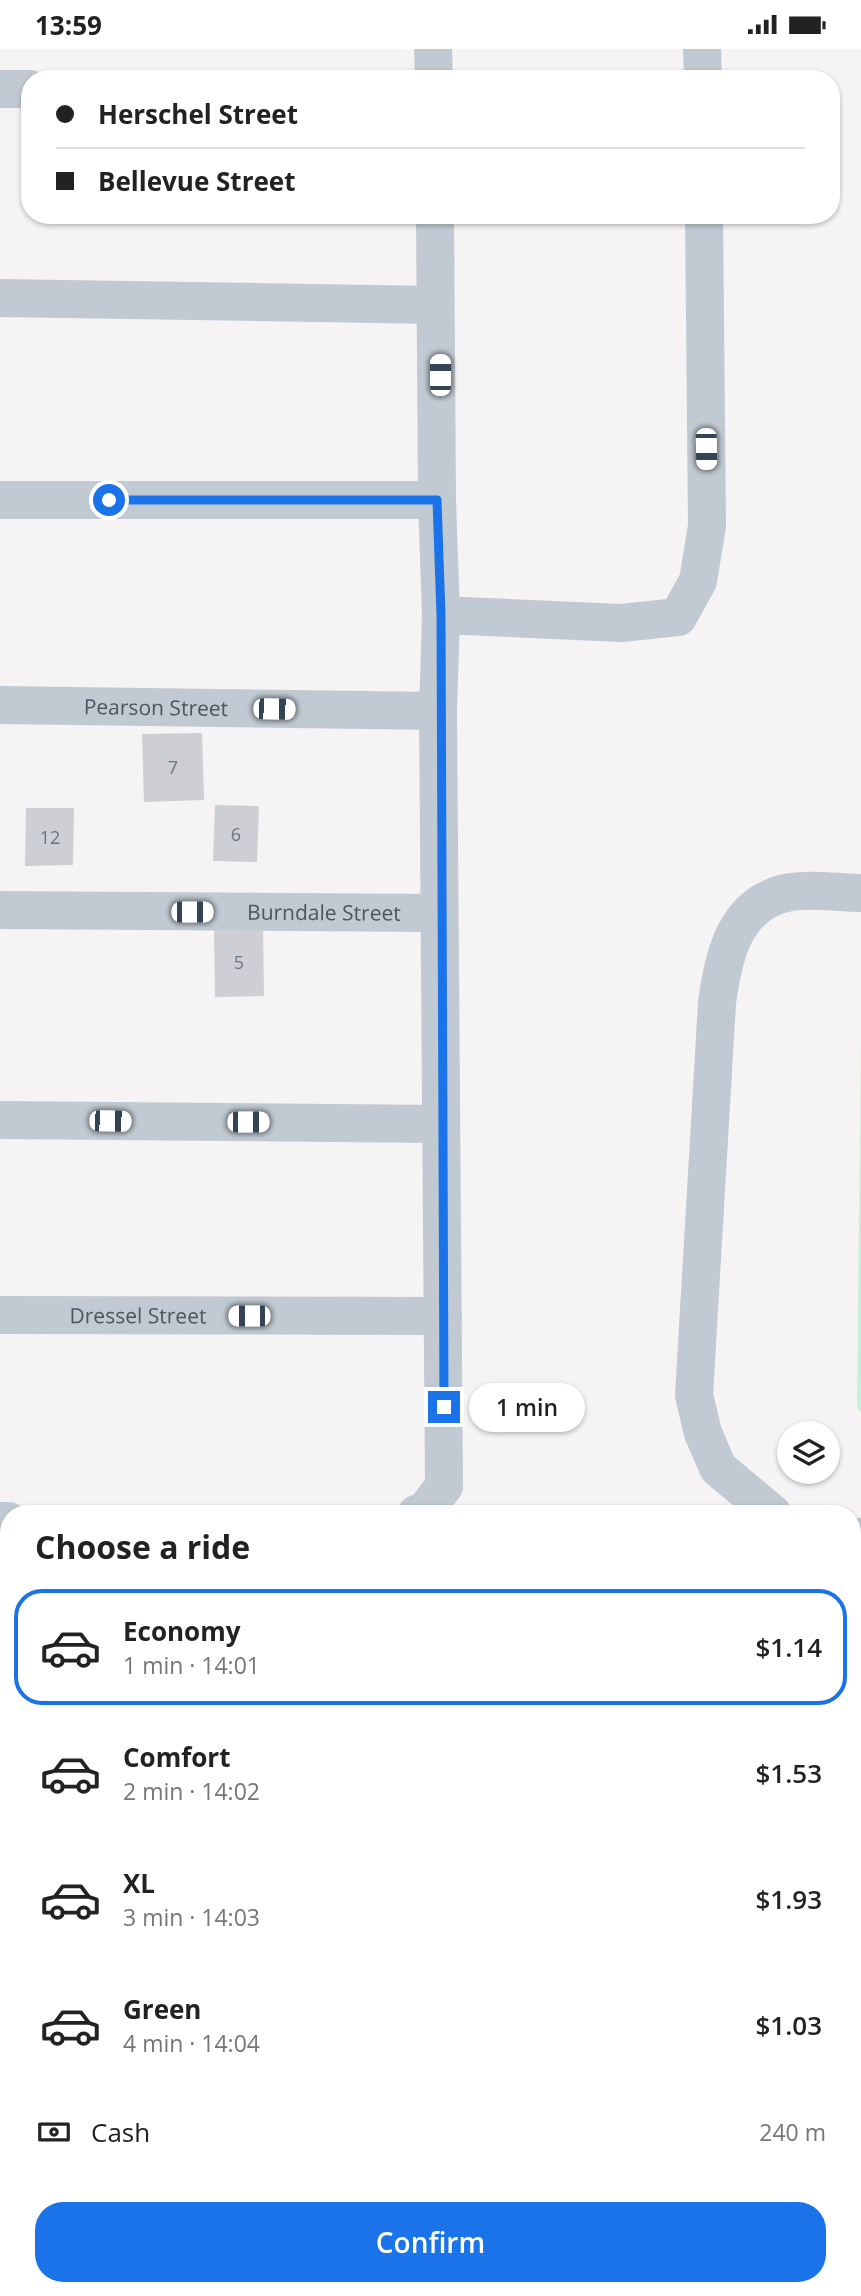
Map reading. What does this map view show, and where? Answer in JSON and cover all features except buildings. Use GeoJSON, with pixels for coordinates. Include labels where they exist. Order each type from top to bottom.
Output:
{"type":"FeatureCollection","features":[{"type":"Feature","properties":{"kind":"street"},"geometry":{"type":"LineString","coordinates":[[433,49],[434,70]]}},
{"type":"Feature","properties":{"kind":"street"},"geometry":{"type":"LineString","coordinates":[[439,49],[439,70]]}},
{"type":"Feature","properties":{"kind":"street"},"geometry":{"type":"LineString","coordinates":[[702,49],[703,70]]}},
{"type":"Feature","properties":{"kind":"street"},"geometry":{"type":"LineString","coordinates":[[0,89],[21,89]]}},
{"type":"Feature","properties":{"kind":"street"},"geometry":{"type":"LineString","coordinates":[[437,224],[435,305],[441,615],[438,711],[444,1486]]}},
{"type":"Feature","properties":{"kind":"street"},"geometry":{"type":"LineString","coordinates":[[430,1505],[444,1486],[437,224]]}},
{"type":"Feature","properties":{"kind":"street"},"geometry":{"type":"LineString","coordinates":[[441,615],[621,623],[678,617],[698,581],[707,526],[704,224]]}},
{"type":"Feature","properties":{"kind":"street"},"geometry":{"type":"LineString","coordinates":[[0,298],[435,305]]}},
{"type":"Feature","properties":{"kind":"street"},"geometry":{"type":"LineString","coordinates":[[0,500],[437,500]]}},
{"type":"Feature","properties":{"kind":"street","name":"Pearson Street"},"geometry":{"type":"LineString","coordinates":[[0,705],[438,711]]}},
{"type":"Feature","properties":{"kind":"street"},"geometry":{"type":"LineString","coordinates":[[762,1505],[718,1468],[703,1433],[694,1395],[717,1003],[722,959],[733,936],[757,905],[791,892],[861,893]]}},
{"type":"Feature","properties":{"kind":"street","name":"Burndale Street"},"geometry":{"type":"LineString","coordinates":[[0,910],[439,913]]}},
{"type":"Feature","properties":{"kind":"street"},"geometry":{"type":"LineString","coordinates":[[0,1120],[440,1124]]}},
{"type":"Feature","properties":{"kind":"street","name":"Dressel Street"},"geometry":{"type":"LineString","coordinates":[[0,1315],[443,1316]]}},
{"type":"Feature","properties":{"kind":"green space"},"geometry":{"type":"Polygon","coordinates":[[[861,1040],[861,1412],[857,1408],[861,1040]]]}},
{"type":"Feature","properties":{"kind":"route"},"geometry":{"type":"LineString","coordinates":[[109,500],[437,500],[441,615],[444,1407]]}}]}
